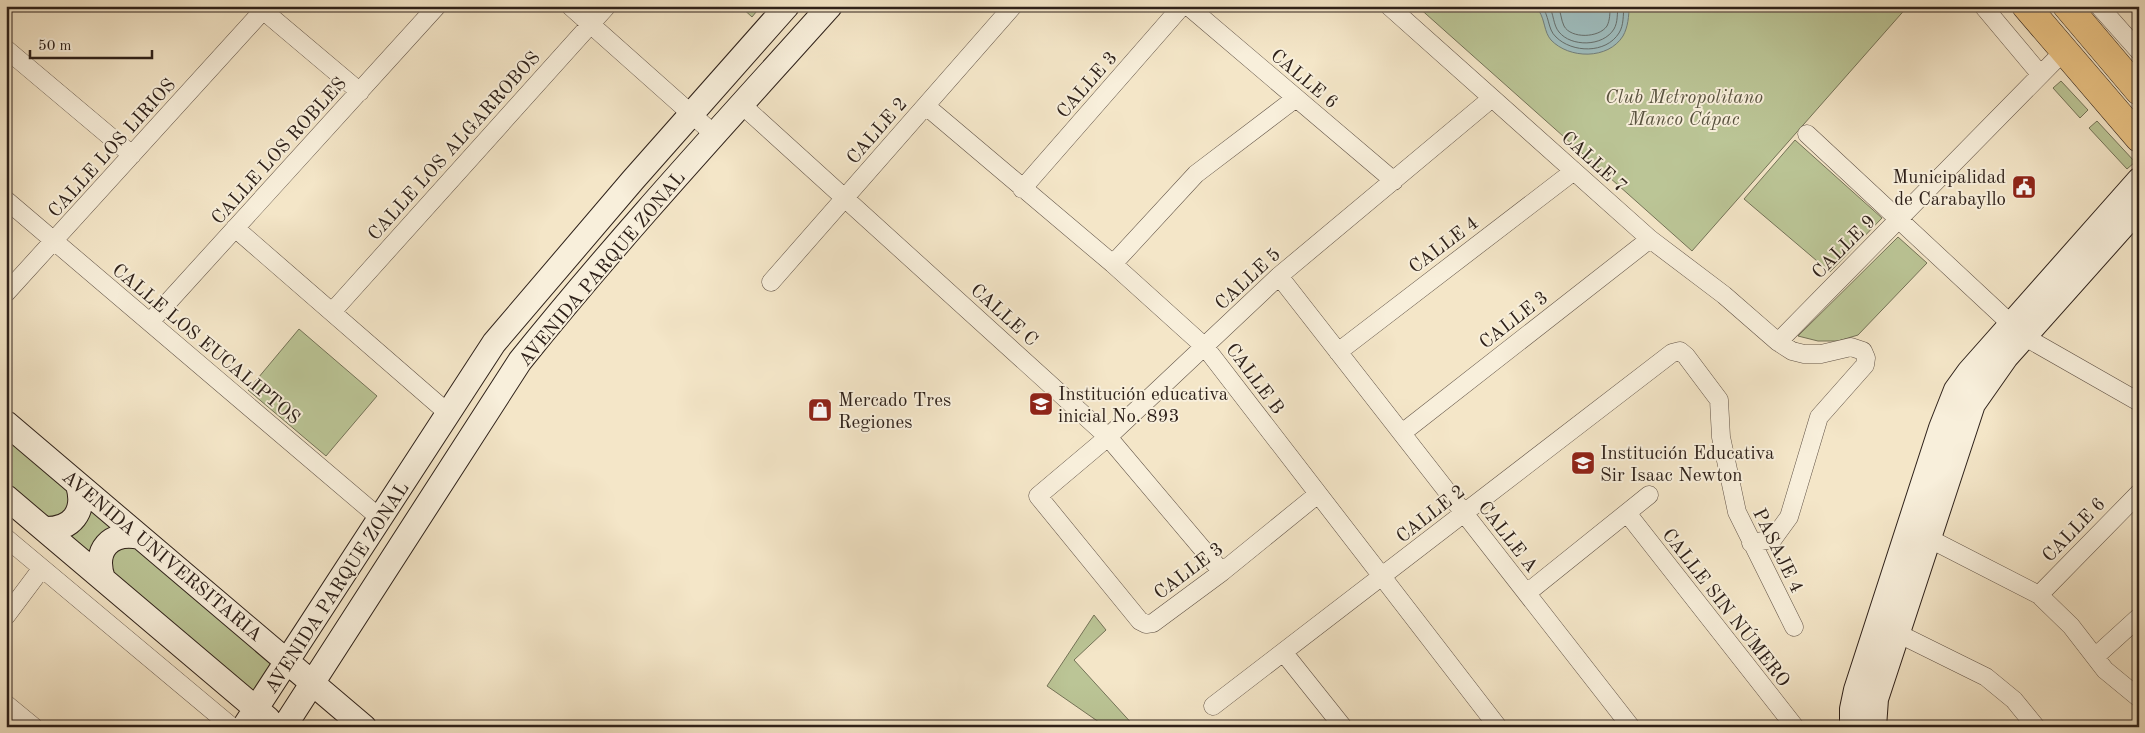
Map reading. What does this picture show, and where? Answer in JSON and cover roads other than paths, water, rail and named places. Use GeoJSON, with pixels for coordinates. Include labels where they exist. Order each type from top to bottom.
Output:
{"type":"FeatureCollection","features":[{"type":"Feature","properties":{"kind":"highway"},"geometry":{"type":"LineString","coordinates":[[2026,6],[2139,138]]}},
{"type":"Feature","properties":{"kind":"highway"},"geometry":{"type":"LineString","coordinates":[[2067,6],[2139,91]]}},
{"type":"Feature","properties":{"kind":"main road","name":"AVENIDA PARQUE ZONAL"},"geometry":{"type":"LineString","coordinates":[[251,718],[494,342],[787,6]]}},
{"type":"Feature","properties":{"kind":"main road","name":"AVENIDA PARQUE ZONAL"},"geometry":{"type":"LineString","coordinates":[[284,727],[520,361],[715,135],[830,6]]}},
{"type":"Feature","properties":{"kind":"main road"},"geometry":{"type":"LineString","coordinates":[[1874,727],[1876,699],[1973,404],[2006,357],[2017,330],[2138,184]]}},
{"type":"Feature","properties":{"kind":"main road"},"geometry":{"type":"LineString","coordinates":[[1852,727],[1852,709],[1856,690],[1948,408],[1956,390],[1969,372],[2017,330],[2139,208]]}},
{"type":"Feature","properties":{"kind":"main road","name":"AVENIDA UNIVERSITARIA"},"geometry":{"type":"LineString","coordinates":[[6,423],[364,727]]}},
{"type":"Feature","properties":{"kind":"main road"},"geometry":{"type":"LineString","coordinates":[[44,529],[55,529],[66,525],[75,518],[82,496],[78,484]]}},
{"type":"Feature","properties":{"kind":"main road"},"geometry":{"type":"LineString","coordinates":[[6,497],[103,579],[251,718],[277,727]]}},
{"type":"Feature","properties":{"kind":"main road"},"geometry":{"type":"LineString","coordinates":[[103,579],[99,567],[100,555],[106,544],[116,537],[128,534],[140,537]]}},
{"type":"Feature","properties":{"kind":"street","name":"CALLE LOS ROBLES"},"geometry":{"type":"LineString","coordinates":[[150,322],[437,6]]}},
{"type":"Feature","properties":{"kind":"street"},"geometry":{"type":"LineString","coordinates":[[570,6],[715,135]]}},
{"type":"Feature","properties":{"kind":"street","name":"CALLE LOS ALGARROBOS"},"geometry":{"type":"LineString","coordinates":[[332,312],[607,6]]}},
{"type":"Feature","properties":{"kind":"street","name":"CALLE 2"},"geometry":{"type":"LineString","coordinates":[[770,282],[1014,6]]}},
{"type":"Feature","properties":{"kind":"street","name":"CALLE 3"},"geometry":{"type":"LineString","coordinates":[[1022,189],[1182,6]]}},
{"type":"Feature","properties":{"kind":"street","name":"CALLE 6"},"geometry":{"type":"LineString","coordinates":[[1188,6],[1394,181]]}},
{"type":"Feature","properties":{"kind":"street","name":"CALLE 7"},"geometry":{"type":"LineString","coordinates":[[1389,6],[1650,239],[1724,295],[1778,342],[1792,351],[1804,354],[1821,354],[1851,347],[1863,351],[1866,358],[1865,365],[1819,418],[1789,517],[1773,538],[1750,543]]}},
{"type":"Feature","properties":{"kind":"street"},"geometry":{"type":"LineString","coordinates":[[1984,6],[2040,74]]}},
{"type":"Feature","properties":{"kind":"street"},"geometry":{"type":"LineString","coordinates":[[2099,6],[2139,51]]}},
{"type":"Feature","properties":{"kind":"street"},"geometry":{"type":"LineString","coordinates":[[263,8],[360,92]]}},
{"type":"Feature","properties":{"kind":"street","name":"CALLE LOS LIRIOS"},"geometry":{"type":"LineString","coordinates":[[6,293],[263,8]]}},
{"type":"Feature","properties":{"kind":"street"},"geometry":{"type":"LineString","coordinates":[[6,49],[132,155]]}},
{"type":"Feature","properties":{"kind":"street","name":"CALLE 9"},"geometry":{"type":"LineString","coordinates":[[1778,342],[1900,220],[2064,50]]}},
{"type":"Feature","properties":{"kind":"street"},"geometry":{"type":"LineString","coordinates":[[1113,264],[1196,174],[1296,98]]}},
{"type":"Feature","properties":{"kind":"street","name":"CALLE 5"},"geometry":{"type":"LineString","coordinates":[[1153,624],[1146,624],[1140,621],[1038,496],[1108,436],[1206,347],[1279,276],[1492,98]]}},
{"type":"Feature","properties":{"kind":"street","name":"CALLE C"},"geometry":{"type":"LineString","coordinates":[[742,105],[1108,436],[1222,572]]}},
{"type":"Feature","properties":{"kind":"street","name":"CALLE B"},"geometry":{"type":"LineString","coordinates":[[926,106],[1113,264],[1206,347],[1498,727]]}},
{"type":"Feature","properties":{"kind":"street"},"geometry":{"type":"LineString","coordinates":[[1807,134],[2017,330],[2139,402]]}},
{"type":"Feature","properties":{"kind":"street","name":"CALLE 4"},"geometry":{"type":"LineString","coordinates":[[1338,352],[1574,171]]}},
{"type":"Feature","properties":{"kind":"street","name":"CALLE LOS EUCALIPTOS"},"geometry":{"type":"LineString","coordinates":[[6,200],[381,519]]}},
{"type":"Feature","properties":{"kind":"street"},"geometry":{"type":"LineString","coordinates":[[235,228],[449,414]]}},
{"type":"Feature","properties":{"kind":"street","name":"CALLE 3"},"geometry":{"type":"LineString","coordinates":[[1402,433],[1650,239]]}},
{"type":"Feature","properties":{"kind":"street","name":"CALLE A"},"geometry":{"type":"LineString","coordinates":[[1279,276],[1631,727]]}},
{"type":"Feature","properties":{"kind":"street","name":"PASAJE 4"},"geometry":{"type":"LineString","coordinates":[[1672,353],[1680,351],[1686,356],[1720,400],[1721,438],[1737,512],[1750,543],[1794,627]]}},
{"type":"Feature","properties":{"kind":"street","name":"CALLE 2"},"geometry":{"type":"LineString","coordinates":[[1213,706],[1382,578],[1672,353]]}},
{"type":"Feature","properties":{"kind":"street","name":"CALLE 6"},"geometry":{"type":"LineString","coordinates":[[2038,595],[2139,493]]}},
{"type":"Feature","properties":{"kind":"street","name":"CALLE 3"},"geometry":{"type":"LineString","coordinates":[[1153,624],[1222,572],[1318,494]]}},
{"type":"Feature","properties":{"kind":"street"},"geometry":{"type":"LineString","coordinates":[[1527,593],[1649,495]]}},
{"type":"Feature","properties":{"kind":"street","name":"CALLE SIN NÚMERO"},"geometry":{"type":"LineString","coordinates":[[1627,513],[1794,727]]}},
{"type":"Feature","properties":{"kind":"street"},"geometry":{"type":"LineString","coordinates":[[6,538],[232,727]]}},
{"type":"Feature","properties":{"kind":"street"},"geometry":{"type":"LineString","coordinates":[[1928,538],[2038,595],[2071,626],[2105,670],[2139,698]]}},
{"type":"Feature","properties":{"kind":"street"},"geometry":{"type":"LineString","coordinates":[[6,616],[42,568]]}},
{"type":"Feature","properties":{"kind":"street"},"geometry":{"type":"LineString","coordinates":[[2095,657],[2139,617]]}},
{"type":"Feature","properties":{"kind":"street"},"geometry":{"type":"LineString","coordinates":[[1897,632],[1986,677],[2014,700],[2036,727]]}},
{"type":"Feature","properties":{"kind":"street"},"geometry":{"type":"LineString","coordinates":[[1284,653],[1343,727]]}},
{"type":"Feature","properties":{"kind":"street"},"geometry":{"type":"LineString","coordinates":[[6,704],[34,727]]}},
{"type":"Feature","properties":{"kind":"water"},"geometry":{"type":"Polygon","coordinates":[[[1529,6],[1629,6],[1627,25],[1623,36],[1608,49],[1588,54],[1568,51],[1551,40],[1539,11],[1529,6]]]}},
{"type":"Feature","properties":{"kind":"place","name":"Municipalidad de Carabayllo"},"geometry":{"type":"Point","coordinates":[2024,187]}},
{"type":"Feature","properties":{"kind":"place","name":"Institución educativa inicial No. 893"},"geometry":{"type":"Point","coordinates":[1041,404]}},
{"type":"Feature","properties":{"kind":"place","name":"Mercado Tres Regiones"},"geometry":{"type":"Point","coordinates":[820,410]}},
{"type":"Feature","properties":{"kind":"place","name":"Institución Educativa Sir Isaac Newton"},"geometry":{"type":"Point","coordinates":[1583,463]}},
{"type":"Feature","properties":{"kind":"park label","name":"Club Metropolitano Manco Cápac"},"geometry":{"type":"Point","coordinates":[1684,107]}}]}
